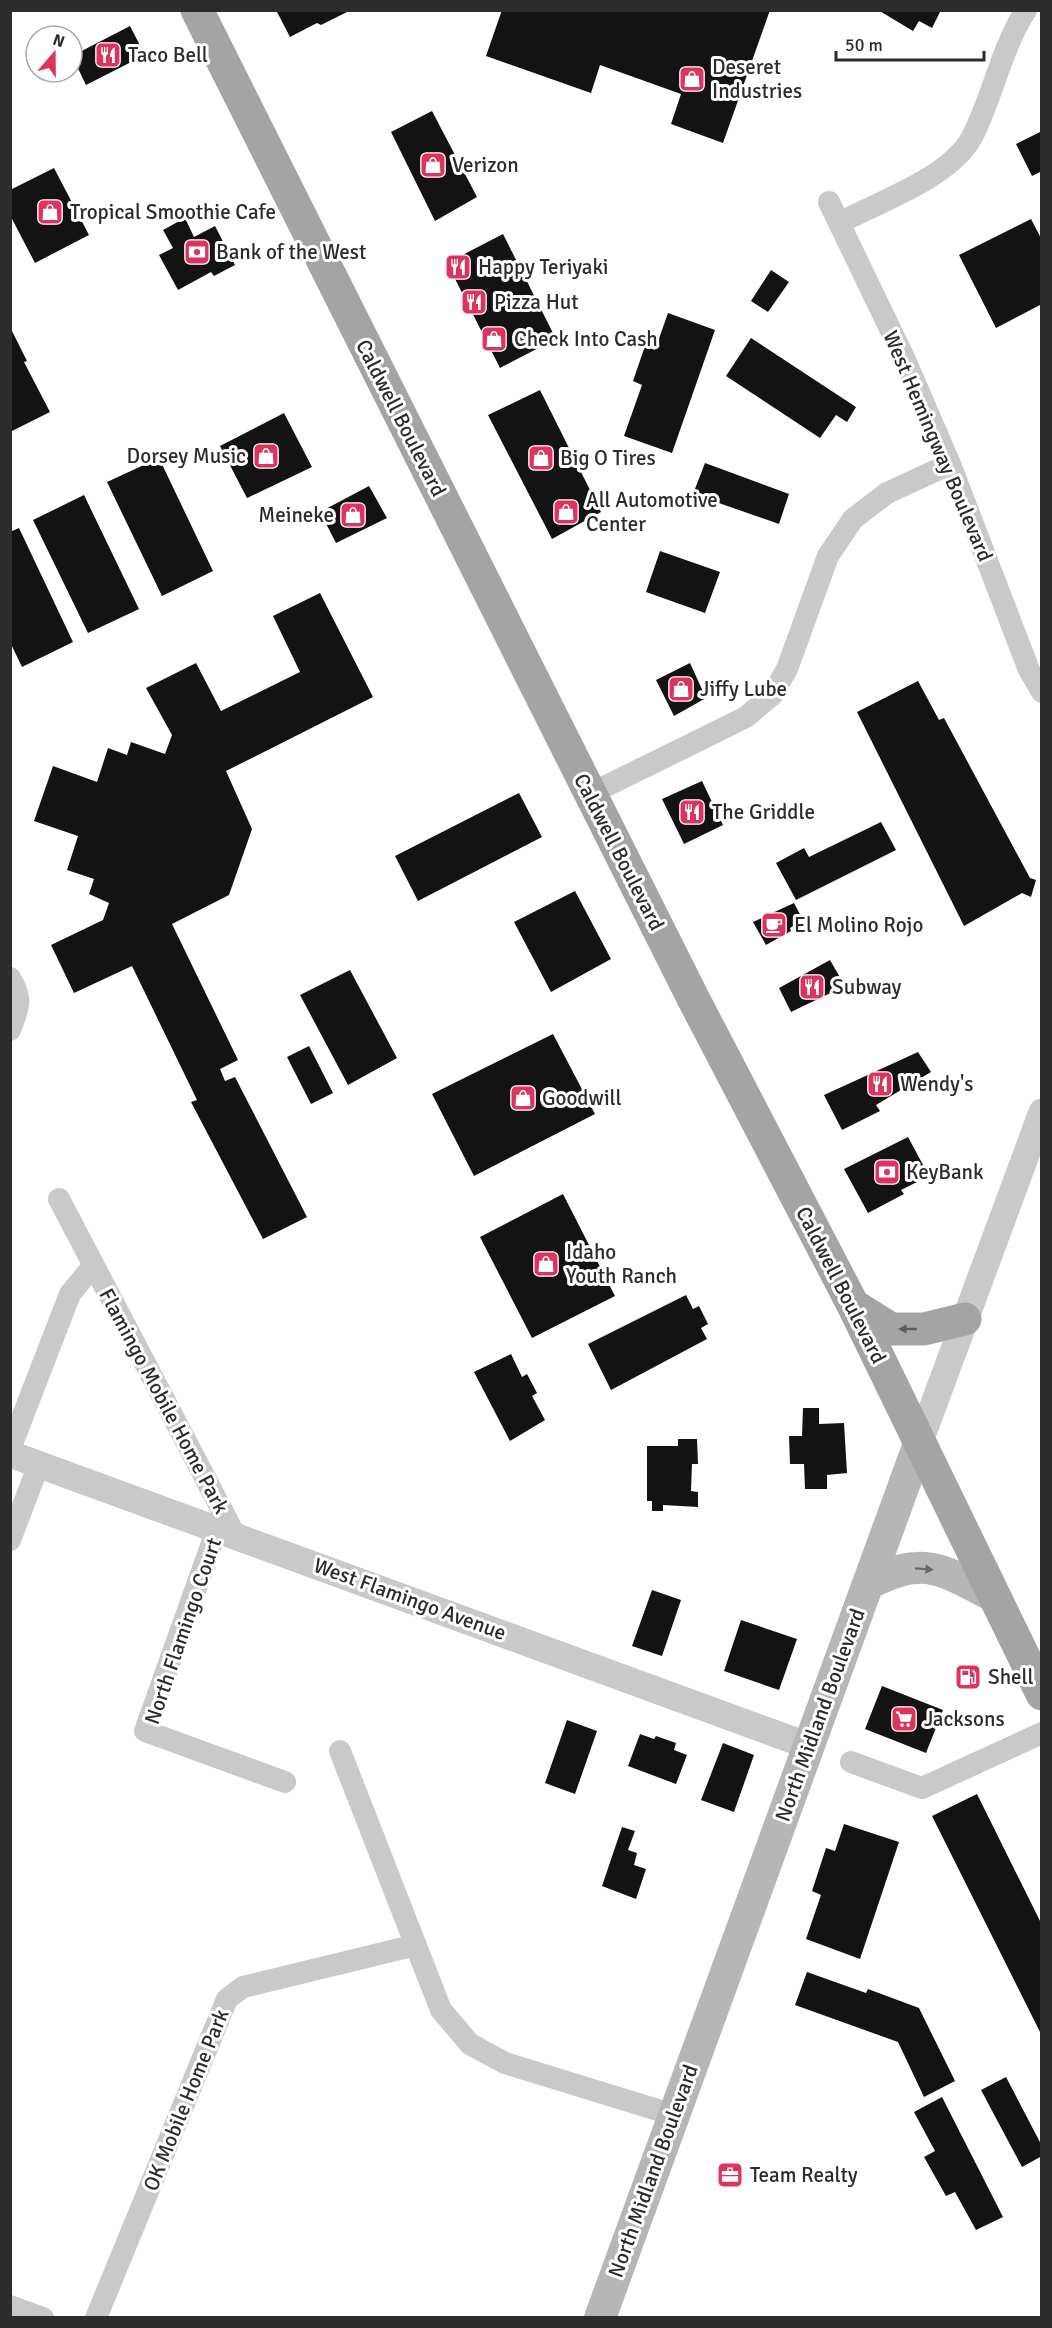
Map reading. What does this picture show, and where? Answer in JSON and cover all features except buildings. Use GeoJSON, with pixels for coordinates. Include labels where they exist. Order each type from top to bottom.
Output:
{"type":"FeatureCollection","features":[{"type":"Feature","properties":{"kind":"main road","name":"Caldwell Boulevard"},"geometry":{"type":"LineString","coordinates":[[197,10],[590,794],[853,1305],[1041,1694]]}},
{"type":"Feature","properties":{"kind":"main road"},"geometry":{"type":"LineString","coordinates":[[853,1305],[891,1329],[924,1329],[965,1319]]}},
{"type":"Feature","properties":{"kind":"main road","name":"North Midland Boulevard"},"geometry":{"type":"LineString","coordinates":[[600,2318],[920,1444]]}},
{"type":"Feature","properties":{"kind":"main road"},"geometry":{"type":"LineString","coordinates":[[868,1583],[918,1567],[941,1572],[994,1597]]}},
{"type":"Feature","properties":{"kind":"street"},"geometry":{"type":"LineString","coordinates":[[839,223],[930,177],[954,160],[971,139],[1013,31],[1026,10]]}},
{"type":"Feature","properties":{"kind":"street","name":"West Hemingway Boulevard"},"geometry":{"type":"LineString","coordinates":[[830,202],[906,362],[950,464],[1029,670],[1041,692]]}},
{"type":"Feature","properties":{"kind":"street"},"geometry":{"type":"LineString","coordinates":[[590,794],[746,717],[772,695],[787,669],[828,556],[853,519],[887,493],[950,464]]}},
{"type":"Feature","properties":{"kind":"street"},"geometry":{"type":"LineString","coordinates":[[10,978],[19,993],[17,1012],[10,1030]]}},
{"type":"Feature","properties":{"kind":"street","name":"North Midland Boulevard"},"geometry":{"type":"LineString","coordinates":[[920,1444],[1041,1112]]}},
{"type":"Feature","properties":{"kind":"street","name":"Flamingo Mobile Home Park"},"geometry":{"type":"LineString","coordinates":[[59,1199],[226,1532]]}},
{"type":"Feature","properties":{"kind":"street","name":"Flamingo Mobile Home Park"},"geometry":{"type":"LineString","coordinates":[[10,1449],[70,1294],[93,1266]]}},
{"type":"Feature","properties":{"kind":"street","name":"West Flamingo Avenue"},"geometry":{"type":"LineString","coordinates":[[10,1454],[809,1746]]}},
{"type":"Feature","properties":{"kind":"street"},"geometry":{"type":"LineString","coordinates":[[10,1540],[39,1464]]}},
{"type":"Feature","properties":{"kind":"street","name":"North Flamingo Court"},"geometry":{"type":"LineString","coordinates":[[226,1532],[145,1731],[285,1782]]}},
{"type":"Feature","properties":{"kind":"street"},"geometry":{"type":"LineString","coordinates":[[851,1762],[922,1788],[1041,1733]]}},
{"type":"Feature","properties":{"kind":"street"},"geometry":{"type":"LineString","coordinates":[[340,1751],[441,2010],[470,2044],[505,2063],[674,2115]]}},
{"type":"Feature","properties":{"kind":"street","name":"OK Mobile Home Park"},"geometry":{"type":"LineString","coordinates":[[96,2318],[227,1999],[243,1987],[416,1946]]}},
{"type":"Feature","properties":{"kind":"street"},"geometry":{"type":"LineString","coordinates":[[10,2306],[44,2318]]}},
{"type":"Feature","properties":{"kind":"place","name":"Taco Bell"},"geometry":{"type":"Point","coordinates":[108,55]}},
{"type":"Feature","properties":{"kind":"place","name":"Deseret Industries"},"geometry":{"type":"Point","coordinates":[692,79]}},
{"type":"Feature","properties":{"kind":"place","name":"Verizon"},"geometry":{"type":"Point","coordinates":[433,165]}},
{"type":"Feature","properties":{"kind":"place","name":"Tropical Smoothie Cafe"},"geometry":{"type":"Point","coordinates":[50,212]}},
{"type":"Feature","properties":{"kind":"place","name":"Bank of the West"},"geometry":{"type":"Point","coordinates":[197,252]}},
{"type":"Feature","properties":{"kind":"place","name":"Happy Teriyaki"},"geometry":{"type":"Point","coordinates":[458,267]}},
{"type":"Feature","properties":{"kind":"place","name":"Pizza Hut"},"geometry":{"type":"Point","coordinates":[474,302]}},
{"type":"Feature","properties":{"kind":"place","name":"Check Into Cash"},"geometry":{"type":"Point","coordinates":[494,339]}},
{"type":"Feature","properties":{"kind":"place","name":"Dorsey Music"},"geometry":{"type":"Point","coordinates":[266,456]}},
{"type":"Feature","properties":{"kind":"place","name":"Big O Tires"},"geometry":{"type":"Point","coordinates":[541,458]}},
{"type":"Feature","properties":{"kind":"place","name":"All Automotive Center"},"geometry":{"type":"Point","coordinates":[566,512]}},
{"type":"Feature","properties":{"kind":"place","name":"Meineke"},"geometry":{"type":"Point","coordinates":[353,515]}},
{"type":"Feature","properties":{"kind":"place","name":"Jiffy Lube"},"geometry":{"type":"Point","coordinates":[681,689]}},
{"type":"Feature","properties":{"kind":"place","name":"The Griddle"},"geometry":{"type":"Point","coordinates":[692,812]}},
{"type":"Feature","properties":{"kind":"place","name":"El Molino Rojo"},"geometry":{"type":"Point","coordinates":[774,925]}},
{"type":"Feature","properties":{"kind":"place","name":"Subway"},"geometry":{"type":"Point","coordinates":[812,987]}},
{"type":"Feature","properties":{"kind":"place","name":"Wendy's"},"geometry":{"type":"Point","coordinates":[880,1084]}},
{"type":"Feature","properties":{"kind":"place","name":"Goodwill"},"geometry":{"type":"Point","coordinates":[523,1098]}},
{"type":"Feature","properties":{"kind":"place","name":"KeyBank"},"geometry":{"type":"Point","coordinates":[887,1172]}},
{"type":"Feature","properties":{"kind":"place","name":"Idaho Youth Ranch"},"geometry":{"type":"Point","coordinates":[546,1264]}},
{"type":"Feature","properties":{"kind":"place","name":"Shell"},"geometry":{"type":"Point","coordinates":[968,1677]}},
{"type":"Feature","properties":{"kind":"place","name":"Jacksons"},"geometry":{"type":"Point","coordinates":[904,1719]}},
{"type":"Feature","properties":{"kind":"place","name":"Team Realty"},"geometry":{"type":"Point","coordinates":[730,2175]}}]}
